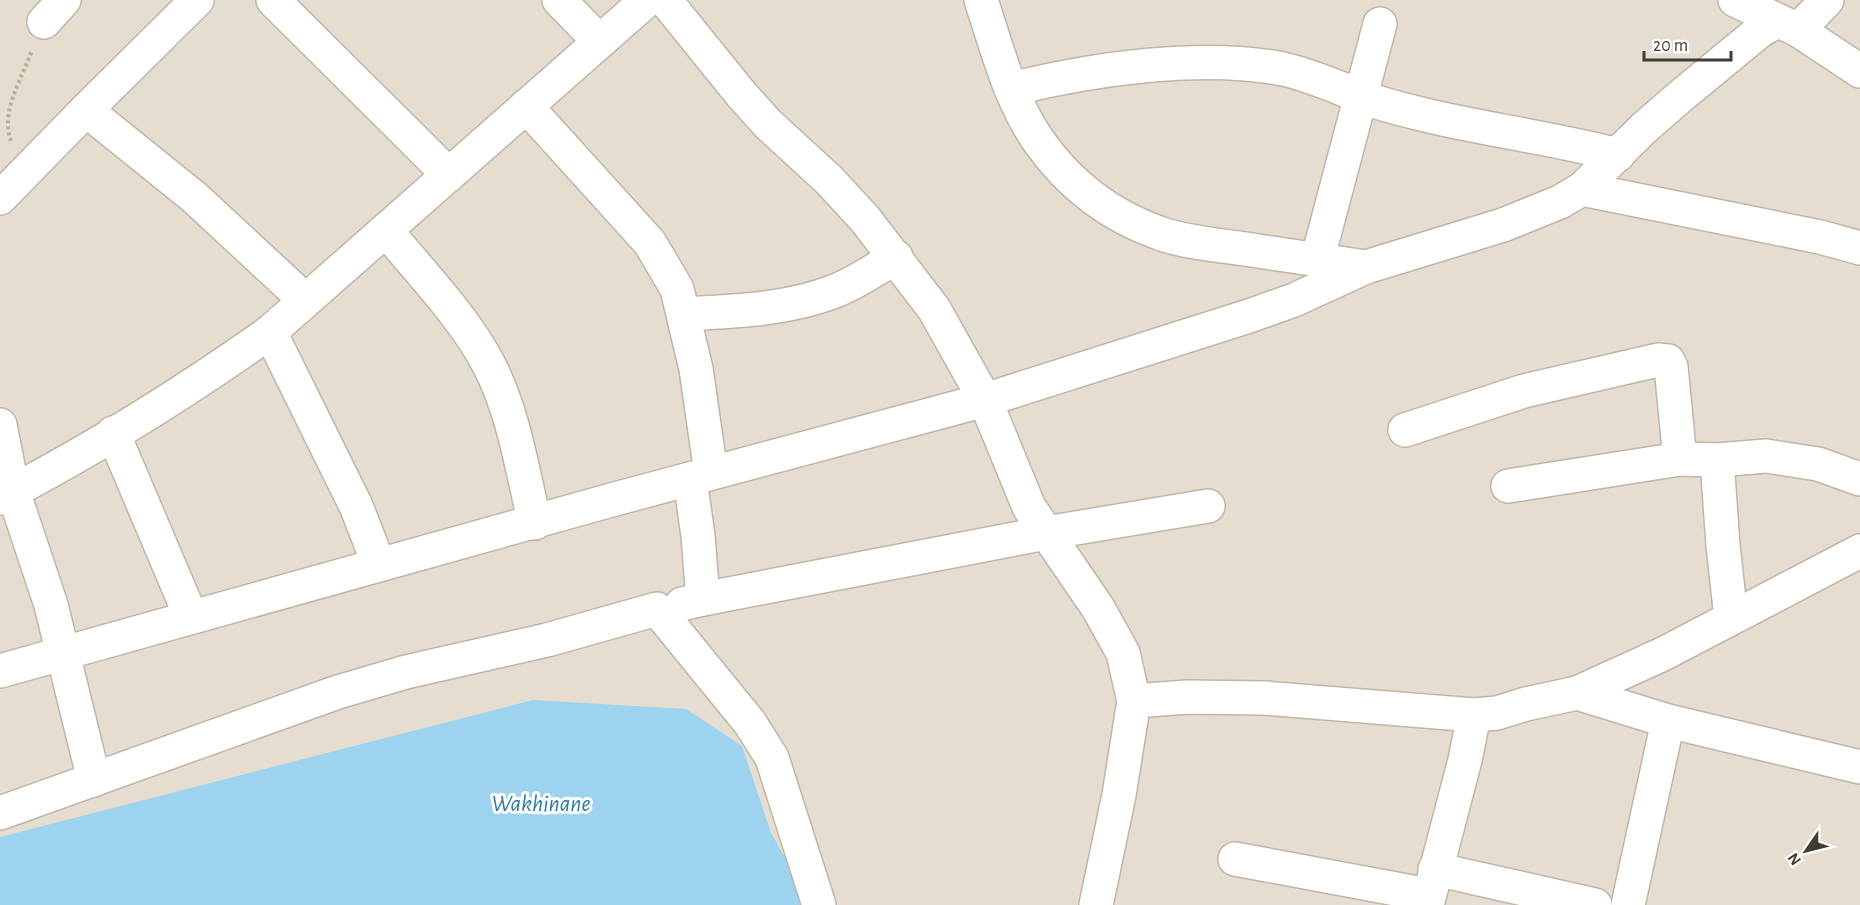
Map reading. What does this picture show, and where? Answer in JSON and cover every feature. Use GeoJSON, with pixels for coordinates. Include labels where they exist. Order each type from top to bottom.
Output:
{"type":"FeatureCollection","features":[{"type":"Feature","properties":{"kind":"street"},"geometry":{"type":"LineString","coordinates":[[0,198],[30,165],[197,0]]}},
{"type":"Feature","properties":{"kind":"street"},"geometry":{"type":"LineString","coordinates":[[273,0],[449,175]]}},
{"type":"Feature","properties":{"kind":"street"},"geometry":{"type":"LineString","coordinates":[[559,0],[599,41]]}},
{"type":"Feature","properties":{"kind":"street"},"geometry":{"type":"LineString","coordinates":[[6,494],[113,433],[218,368],[270,332],[647,0]]}},
{"type":"Feature","properties":{"kind":"street"},"geometry":{"type":"LineString","coordinates":[[665,0],[768,124],[829,180],[865,219],[934,309],[985,400],[1029,507],[1098,608],[1123,654],[1134,701],[1119,795],[1096,905]]}},
{"type":"Feature","properties":{"kind":"street"},"geometry":{"type":"LineString","coordinates":[[981,0],[1011,89],[1040,143],[1065,174],[1091,198],[1126,219],[1160,234],[1317,261],[1366,267]]}},
{"type":"Feature","properties":{"kind":"street"},"geometry":{"type":"LineString","coordinates":[[1735,0],[1788,25],[1860,70]]}},
{"type":"Feature","properties":{"kind":"street"},"geometry":{"type":"LineString","coordinates":[[0,671],[700,476],[985,400],[1249,316],[1293,300],[1366,267],[1503,225],[1560,202],[1582,189],[1644,129],[1761,30],[1788,25],[1827,0]]}},
{"type":"Feature","properties":{"kind":"street"},"geometry":{"type":"LineString","coordinates":[[1317,261],[1380,24]]}},
{"type":"Feature","properties":{"kind":"street"},"geometry":{"type":"LineString","coordinates":[[1011,89],[1097,72],[1205,63],[1282,69],[1328,82],[1359,96],[1421,114],[1574,144],[1617,155]]}},
{"type":"Feature","properties":{"kind":"street"},"geometry":{"type":"LineString","coordinates":[[526,106],[650,243],[677,289],[696,369],[700,476],[698,536],[703,599]]}},
{"type":"Feature","properties":{"kind":"street"},"geometry":{"type":"LineString","coordinates":[[86,110],[194,197],[305,300]]}},
{"type":"Feature","properties":{"kind":"street"},"geometry":{"type":"LineString","coordinates":[[1582,189],[1810,235],[1860,248]]}},
{"type":"Feature","properties":{"kind":"street"},"geometry":{"type":"LineString","coordinates":[[386,230],[451,310],[489,364],[501,391],[535,523]]}},
{"type":"Feature","properties":{"kind":"street"},"geometry":{"type":"LineString","coordinates":[[684,314],[769,307],[814,298],[837,290],[896,257]]}},
{"type":"Feature","properties":{"kind":"street"},"geometry":{"type":"LineString","coordinates":[[270,332],[356,506],[379,565]]}},
{"type":"Feature","properties":{"kind":"street"},"geometry":{"type":"LineString","coordinates":[[1405,430],[1524,391],[1658,360],[1668,361],[1671,367],[1680,459]]}},
{"type":"Feature","properties":{"kind":"street"},"geometry":{"type":"LineString","coordinates":[[0,425],[6,494],[51,605],[94,780]]}},
{"type":"Feature","properties":{"kind":"street"},"geometry":{"type":"LineString","coordinates":[[113,433],[191,617]]}},
{"type":"Feature","properties":{"kind":"street"},"geometry":{"type":"LineString","coordinates":[[1508,486],[1680,459],[1717,460],[1766,456],[1827,466],[1860,479]]}},
{"type":"Feature","properties":{"kind":"street"},"geometry":{"type":"LineString","coordinates":[[1717,460],[1731,618]]}},
{"type":"Feature","properties":{"kind":"street"},"geometry":{"type":"LineString","coordinates":[[0,813],[338,692],[406,672],[547,640],[657,609],[703,599],[1046,533],[1208,506]]}},
{"type":"Feature","properties":{"kind":"street"},"geometry":{"type":"LineString","coordinates":[[1134,701],[1187,697],[1264,698],[1474,715],[1497,712],[1577,693],[1663,654],[1860,551]]}},
{"type":"Feature","properties":{"kind":"street"},"geometry":{"type":"LineString","coordinates":[[657,609],[750,723],[772,758],[819,905]]}},
{"type":"Feature","properties":{"kind":"street"},"geometry":{"type":"LineString","coordinates":[[1577,693],[1668,721],[1860,767]]}},
{"type":"Feature","properties":{"kind":"street"},"geometry":{"type":"LineString","coordinates":[[1430,890],[1465,760],[1474,715]]}},
{"type":"Feature","properties":{"kind":"street"},"geometry":{"type":"LineString","coordinates":[[1628,905],[1668,721]]}},
{"type":"Feature","properties":{"kind":"street"},"geometry":{"type":"LineString","coordinates":[[1235,859],[1430,890],[1595,905]]}},
{"type":"Feature","properties":{"kind":"path"},"geometry":{"type":"LineString","coordinates":[[30,165],[16,150],[8,135],[5,116],[54,11]]}},
{"type":"Feature","properties":{"kind":"shaded area"},"geometry":{"type":"Polygon","coordinates":[[[0,0],[1860,0],[1860,905],[0,905],[0,0]]]}},
{"type":"Feature","properties":{"kind":"water","name":"Wakhinane"},"geometry":{"type":"Polygon","coordinates":[[[533,700],[686,709],[742,746],[771,833],[790,866],[802,905],[0,905],[0,837],[533,700]]]}}]}
